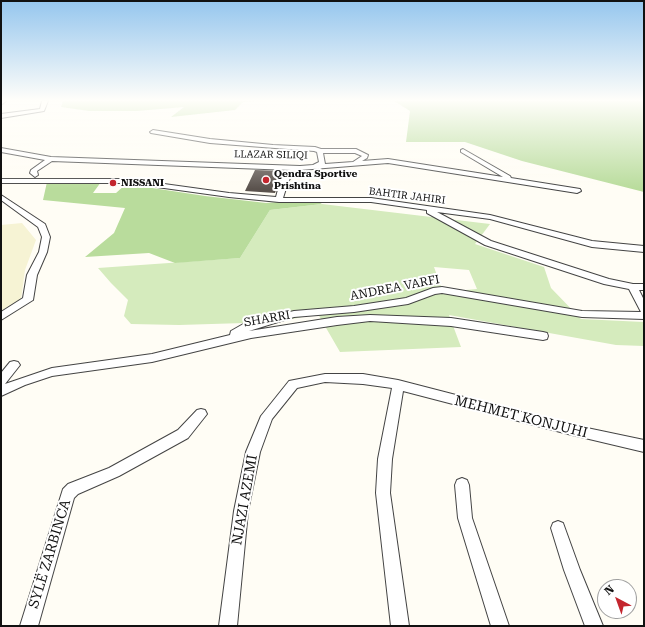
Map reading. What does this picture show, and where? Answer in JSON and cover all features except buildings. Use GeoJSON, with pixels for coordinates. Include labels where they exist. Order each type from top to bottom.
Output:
{"type":"FeatureCollection","features":[{"type":"Feature","properties":{"kind":"street"},"geometry":{"type":"LineString","coordinates":[[153,132],[210,141],[273,147],[315,148],[320,151],[356,151],[365,155],[365,157],[352,163]]}},
{"type":"Feature","properties":{"kind":"street","name":"LLAZAR SILIQI"},"geometry":{"type":"LineString","coordinates":[[1,150],[51,159],[300,168],[388,161],[577,191]]}},
{"type":"Feature","properties":{"kind":"street"},"geometry":{"type":"LineString","coordinates":[[316,166],[322,163],[320,151]]}},
{"type":"Feature","properties":{"kind":"street","name":"LLAZAR SILIQI"},"geometry":{"type":"LineString","coordinates":[[463,151],[513,180]]}},
{"type":"Feature","properties":{"kind":"street"},"geometry":{"type":"LineString","coordinates":[[34,175],[34,170],[51,159]]}},
{"type":"Feature","properties":{"kind":"street"},"geometry":{"type":"LineString","coordinates":[[279,200],[286,178],[289,174],[300,168]]}},
{"type":"Feature","properties":{"kind":"street"},"geometry":{"type":"LineString","coordinates":[[1,175],[23,177],[34,175],[42,177],[45,180]]}},
{"type":"Feature","properties":{"kind":"street","name":"BAHTIR JAHIRI"},"geometry":{"type":"LineString","coordinates":[[1,181],[128,181],[229,195],[279,200],[371,200],[490,217],[592,244],[644,249]]}},
{"type":"Feature","properties":{"kind":"street"},"geometry":{"type":"LineString","coordinates":[[1,197],[42,226],[46,237],[43,252],[32,275],[28,300],[1,317]]}},
{"type":"Feature","properties":{"kind":"street"},"geometry":{"type":"LineString","coordinates":[[427,208],[468,233],[488,243],[607,282],[633,287],[644,287]]}},
{"type":"Feature","properties":{"kind":"street"},"geometry":{"type":"LineString","coordinates":[[633,287],[644,310]]}},
{"type":"Feature","properties":{"kind":"street","name":"ANDREA VARFI"},"geometry":{"type":"LineString","coordinates":[[226,339],[249,326],[294,314],[354,309],[408,301],[433,291],[442,290],[582,314],[644,316]]}},
{"type":"Feature","properties":{"kind":"street","name":"SHARRI"},"geometry":{"type":"LineString","coordinates":[[1,391],[21,382],[52,372],[152,358],[226,339],[290,328],[370,318],[451,322],[543,336]]}},
{"type":"Feature","properties":{"kind":"street"},"geometry":{"type":"LineString","coordinates":[[1,381],[14,365]]}},
{"type":"Feature","properties":{"kind":"street","name":"MEHMET KONJUHI"},"geometry":{"type":"LineString","coordinates":[[293,384],[325,378],[363,379],[398,385],[568,429],[644,446]]}},
{"type":"Feature","properties":{"kind":"street","name":"NJAZI AZEMI"},"geometry":{"type":"LineString","coordinates":[[228,626],[241,511],[253,452],[267,416],[293,384]]}},
{"type":"Feature","properties":{"kind":"street"},"geometry":{"type":"LineString","coordinates":[[398,385],[385,458],[383,493],[400,626]]}},
{"type":"Feature","properties":{"kind":"street","name":"SYLË ZARBINCA"},"geometry":{"type":"LineString","coordinates":[[29,626],[68,494],[73,489],[114,472],[183,434],[201,414]]}},
{"type":"Feature","properties":{"kind":"street"},"geometry":{"type":"LineString","coordinates":[[462,485],[465,518],[500,626]]}},
{"type":"Feature","properties":{"kind":"street"},"geometry":{"type":"LineString","coordinates":[[558,528],[572,570],[594,626]]}},
{"type":"Feature","properties":{"kind":"shaded area"},"geometry":{"type":"Polygon","coordinates":[[[22,223],[36,240],[25,270],[21,299],[1,311],[1,225],[22,223]]]}},
{"type":"Feature","properties":{"kind":"green space"},"geometry":{"type":"Polygon","coordinates":[[[408,130],[644,130],[644,192],[522,161],[465,142],[406,142],[408,130]]]}},
{"type":"Feature","properties":{"kind":"green space"},"geometry":{"type":"Polygon","coordinates":[[[47,182],[101,182],[93,193],[116,193],[126,184],[205,196],[266,203],[313,199],[322,204],[270,210],[240,258],[175,263],[149,253],[85,257],[114,233],[125,208],[43,200],[47,182]]]}},
{"type":"Feature","properties":{"kind":"green space"},"geometry":{"type":"Polygon","coordinates":[[[322,204],[490,224],[475,244],[544,267],[551,288],[581,319],[644,322],[644,346],[616,345],[449,315],[461,347],[340,352],[318,314],[277,322],[179,325],[131,324],[124,316],[128,300],[98,268],[240,258],[270,210],[322,204]],[[434,267],[443,292],[477,289],[469,270],[434,267]]]}},
{"type":"Feature","properties":{"kind":"place","name":"Qendra Sportive Prishtina"},"geometry":{"type":"Point","coordinates":[266,180]}},
{"type":"Feature","properties":{"kind":"place","name":"NISSANI"},"geometry":{"type":"Point","coordinates":[113,183]}}]}
